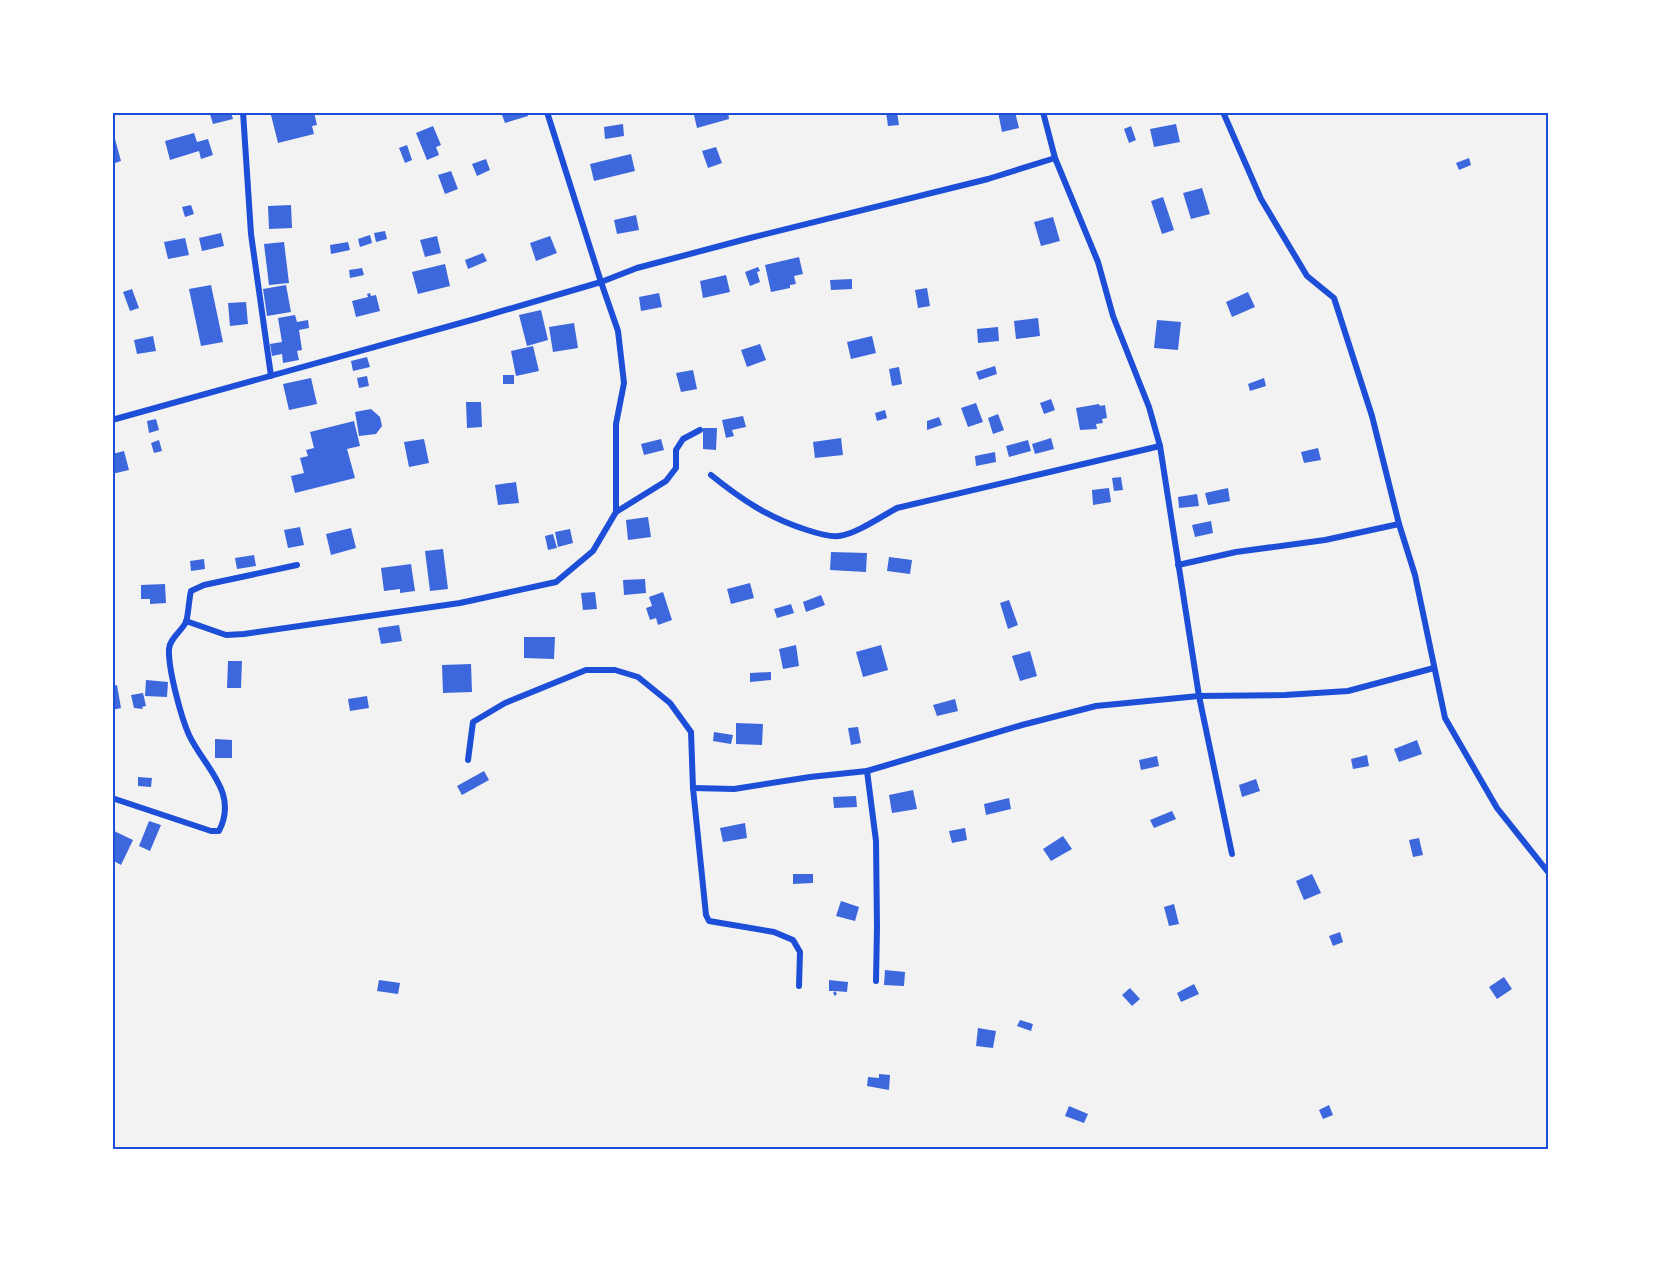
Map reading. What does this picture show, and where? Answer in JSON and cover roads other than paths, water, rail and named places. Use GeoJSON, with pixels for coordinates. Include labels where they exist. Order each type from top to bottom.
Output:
{"type":"FeatureCollection","features":[{"type":"Feature","properties":{"kind":"street"},"geometry":{"type":"LineString","coordinates":[[243,112],[251,234],[271,376]]}},
{"type":"Feature","properties":{"kind":"street"},"geometry":{"type":"LineString","coordinates":[[547,112],[618,331],[624,383],[616,424],[616,512]]}},
{"type":"Feature","properties":{"kind":"street"},"geometry":{"type":"LineString","coordinates":[[1043,112],[1055,158],[1098,262],[1113,316],[1149,407],[1160,446],[1199,696],[1232,854]]}},
{"type":"Feature","properties":{"kind":"street"},"geometry":{"type":"LineString","coordinates":[[1223,112],[1261,199],[1307,276],[1334,298],[1372,416],[1399,524],[1415,575],[1444,718],[1497,808],[1548,872]]}},
{"type":"Feature","properties":{"kind":"street"},"geometry":{"type":"LineString","coordinates":[[112,420],[601,282],[637,268],[988,179],[1055,158]]}},
{"type":"Feature","properties":{"kind":"street"},"geometry":{"type":"LineString","coordinates":[[186,621],[226,635],[244,634],[460,603],[556,582],[593,551],[616,512],[666,481],[676,468],[676,450],[683,439],[700,430]]}},
{"type":"Feature","properties":{"kind":"street"},"geometry":{"type":"LineString","coordinates":[[711,475],[741,499],[781,522],[817,533],[840,536],[858,529],[897,507],[1160,446]]}},
{"type":"Feature","properties":{"kind":"street"},"geometry":{"type":"LineString","coordinates":[[1178,565],[1236,552],[1325,540],[1399,524]]}},
{"type":"Feature","properties":{"kind":"street"},"geometry":{"type":"LineString","coordinates":[[112,798],[211,831],[219,831],[226,806],[210,766],[190,736],[170,664],[169,647],[176,633],[186,621],[191,591],[204,585],[297,565]]}},
{"type":"Feature","properties":{"kind":"street"},"geometry":{"type":"LineString","coordinates":[[693,788],[734,789],[867,771],[1022,725],[1096,706],[1199,696],[1285,695],[1348,691],[1434,668]]}},
{"type":"Feature","properties":{"kind":"street"},"geometry":{"type":"LineString","coordinates":[[468,760],[473,722],[505,703],[586,670],[615,670],[638,677],[670,703],[691,732],[693,788],[706,915],[709,921],[774,932],[793,940],[800,952],[800,986]]}},
{"type":"Feature","properties":{"kind":"street"},"geometry":{"type":"LineString","coordinates":[[867,771],[876,841],[876,981]]}}]}
